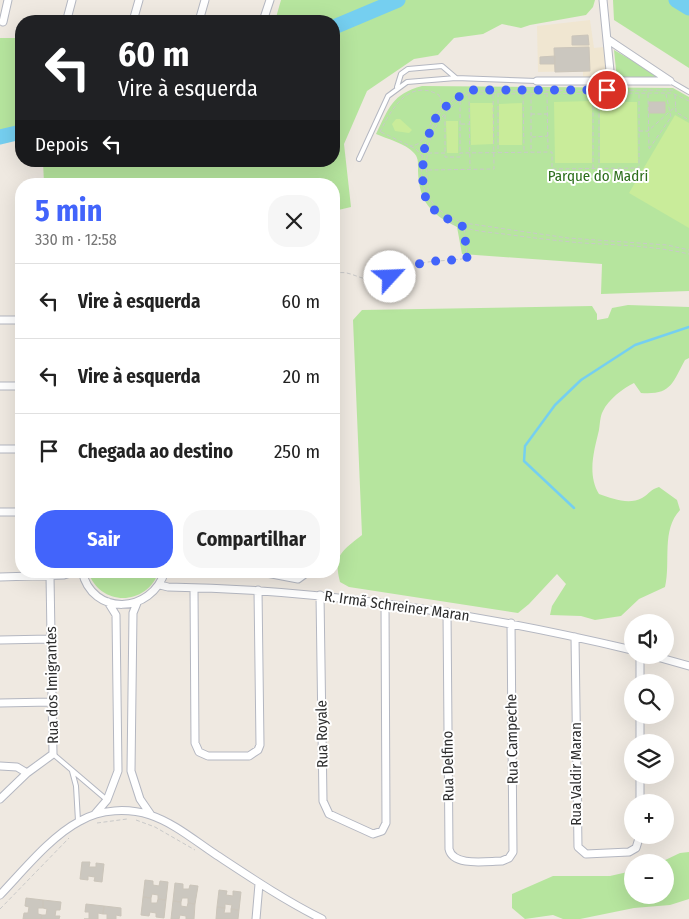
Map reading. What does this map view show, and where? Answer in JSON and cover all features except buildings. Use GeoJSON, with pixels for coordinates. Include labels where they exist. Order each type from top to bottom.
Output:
{"type":"FeatureCollection","features":[{"type":"Feature","properties":{"kind":"street"},"geometry":{"type":"LineString","coordinates":[[3,22],[8,0]]}},
{"type":"Feature","properties":{"kind":"street"},"geometry":{"type":"LineString","coordinates":[[69,15],[72,0]]}},
{"type":"Feature","properties":{"kind":"street"},"geometry":{"type":"LineString","coordinates":[[135,15],[139,0]]}},
{"type":"Feature","properties":{"kind":"street"},"geometry":{"type":"LineString","coordinates":[[201,15],[205,0]]}},
{"type":"Feature","properties":{"kind":"street"},"geometry":{"type":"LineString","coordinates":[[265,15],[270,0]]}},
{"type":"Feature","properties":{"kind":"street"},"geometry":{"type":"LineString","coordinates":[[603,0],[611,81]]}},
{"type":"Feature","properties":{"kind":"street"},"geometry":{"type":"LineString","coordinates":[[607,39],[670,81]]}},
{"type":"Feature","properties":{"kind":"street"},"geometry":{"type":"LineString","coordinates":[[537,81],[670,81]]}},
{"type":"Feature","properties":{"kind":"street"},"geometry":{"type":"LineString","coordinates":[[0,320],[15,320]]}},
{"type":"Feature","properties":{"kind":"street"},"geometry":{"type":"LineString","coordinates":[[0,386],[15,386]]}},
{"type":"Feature","properties":{"kind":"street"},"geometry":{"type":"LineString","coordinates":[[0,449],[15,448]]}},
{"type":"Feature","properties":{"kind":"street"},"geometry":{"type":"LineString","coordinates":[[0,512],[15,512]]}},
{"type":"Feature","properties":{"kind":"street"},"geometry":{"type":"LineString","coordinates":[[0,577],[15,577]]}},
{"type":"Feature","properties":{"kind":"street","name":"Rua dos Imigrantes"},"geometry":{"type":"LineString","coordinates":[[0,799],[27,773],[53,754],[50,578]]}},
{"type":"Feature","properties":{"kind":"street"},"geometry":{"type":"LineString","coordinates":[[85,578],[90,589],[108,602],[116,615],[118,771],[107,800],[95,814]]}},
{"type":"Feature","properties":{"kind":"street"},"geometry":{"type":"LineString","coordinates":[[108,602],[122,605],[137,603],[150,596],[160,585],[162,578]]}},
{"type":"Feature","properties":{"kind":"street","name":"R. Irmã Schreiner Maran"},"geometry":{"type":"LineString","coordinates":[[160,585],[168,588],[258,590],[385,603],[511,623],[624,648]]}},
{"type":"Feature","properties":{"kind":"street"},"geometry":{"type":"LineString","coordinates":[[194,588],[195,743],[199,752],[208,756],[248,756],[258,750],[260,744],[258,590]]}},
{"type":"Feature","properties":{"kind":"street","name":"Rua Royale"},"geometry":{"type":"LineString","coordinates":[[320,595],[323,801],[329,814],[368,833],[382,831],[386,823],[385,603]]}},
{"type":"Feature","properties":{"kind":"street"},"geometry":{"type":"LineString","coordinates":[[137,603],[132,614],[132,771],[140,799],[150,815]]}},
{"type":"Feature","properties":{"kind":"street","name":"Rua Delfino"},"geometry":{"type":"LineString","coordinates":[[447,612],[450,852],[458,860],[502,861],[511,855]]}},
{"type":"Feature","properties":{"kind":"street","name":"Rua Campeche"},"geometry":{"type":"LineString","coordinates":[[511,623],[513,848],[511,855]]}},
{"type":"Feature","properties":{"kind":"street","name":"Rua Valdir Maran"},"geometry":{"type":"LineString","coordinates":[[575,636],[577,844],[580,850],[586,854],[629,852],[636,848],[637,844]]}},
{"type":"Feature","properties":{"kind":"street"},"geometry":{"type":"LineString","coordinates":[[0,640],[50,639]]}},
{"type":"Feature","properties":{"kind":"street"},"geometry":{"type":"LineString","coordinates":[[674,662],[689,666]]}},
{"type":"Feature","properties":{"kind":"street"},"geometry":{"type":"LineString","coordinates":[[0,703],[51,702]]}},
{"type":"Feature","properties":{"kind":"street"},"geometry":{"type":"LineString","coordinates":[[0,766],[17,767],[27,773]]}},
{"type":"Feature","properties":{"kind":"street"},"geometry":{"type":"LineString","coordinates":[[0,895],[62,832],[95,814],[125,811],[150,815],[179,830],[259,884],[322,919]]}},
{"type":"Feature","properties":{"kind":"street"},"geometry":{"type":"LineString","coordinates":[[256,919],[259,884]]}},
{"type":"Feature","properties":{"kind":"lane"},"geometry":{"type":"LineString","coordinates":[[397,87],[401,74],[408,69],[442,66],[456,78]]}},
{"type":"Feature","properties":{"kind":"lane"},"geometry":{"type":"LineString","coordinates":[[359,158],[388,96],[397,87],[417,80],[456,78],[537,81]]}},
{"type":"Feature","properties":{"kind":"lane"},"geometry":{"type":"LineString","coordinates":[[670,81],[689,92]]}},
{"type":"Feature","properties":{"kind":"lane"},"geometry":{"type":"LineString","coordinates":[[53,754],[107,800]]}},
{"type":"Feature","properties":{"kind":"lane"},"geometry":{"type":"LineString","coordinates":[[72,771],[76,786],[78,822]]}},
{"type":"Feature","properties":{"kind":"path"},"geometry":{"type":"LineString","coordinates":[[410,146],[422,141],[433,117],[442,106],[439,94],[430,90],[414,92],[398,101],[390,110],[380,132],[410,146],[423,158]]}},
{"type":"Feature","properties":{"kind":"path"},"geometry":{"type":"LineString","coordinates":[[689,98],[672,90],[470,90],[449,103],[435,119],[425,144],[422,175],[425,196],[430,205],[438,214],[464,227],[568,242],[666,249],[689,254]]}},
{"type":"Feature","properties":{"kind":"path"},"geometry":{"type":"LineString","coordinates":[[427,170],[494,169],[494,93]]}},
{"type":"Feature","properties":{"kind":"path"},"geometry":{"type":"LineString","coordinates":[[498,93],[498,152]]}},
{"type":"Feature","properties":{"kind":"path"},"geometry":{"type":"LineString","coordinates":[[523,93],[524,152]]}},
{"type":"Feature","properties":{"kind":"path"},"geometry":{"type":"LineString","coordinates":[[530,93],[531,152]]}},
{"type":"Feature","properties":{"kind":"path"},"geometry":{"type":"LineString","coordinates":[[547,93],[548,152]]}},
{"type":"Feature","properties":{"kind":"path"},"geometry":{"type":"LineString","coordinates":[[593,93],[593,168]]}},
{"type":"Feature","properties":{"kind":"path"},"geometry":{"type":"LineString","coordinates":[[598,93],[599,168]]}},
{"type":"Feature","properties":{"kind":"path"},"geometry":{"type":"LineString","coordinates":[[460,153],[552,152],[552,169],[639,168],[639,93]]}},
{"type":"Feature","properties":{"kind":"path"},"geometry":{"type":"LineString","coordinates":[[648,93],[649,149],[670,117],[665,93]]}},
{"type":"Feature","properties":{"kind":"path"},"geometry":{"type":"LineString","coordinates":[[689,101],[675,94],[665,93],[469,94],[460,99],[435,126],[427,153],[429,194],[433,203],[447,215],[464,223],[568,238],[667,245],[689,250]]}},
{"type":"Feature","properties":{"kind":"path"},"geometry":{"type":"LineString","coordinates":[[469,94],[470,170]]}},
{"type":"Feature","properties":{"kind":"path"},"geometry":{"type":"LineString","coordinates":[[675,94],[676,112],[689,120]]}},
{"type":"Feature","properties":{"kind":"path"},"geometry":{"type":"LineString","coordinates":[[445,114],[445,157],[460,157],[460,99]]}},
{"type":"Feature","properties":{"kind":"path"},"geometry":{"type":"LineString","coordinates":[[639,131],[648,131],[676,106]]}},
{"type":"Feature","properties":{"kind":"path"},"geometry":{"type":"LineString","coordinates":[[531,114],[548,114]]}},
{"type":"Feature","properties":{"kind":"path"},"geometry":{"type":"LineString","coordinates":[[460,124],[470,124]]}},
{"type":"Feature","properties":{"kind":"path"},"geometry":{"type":"LineString","coordinates":[[593,131],[599,131]]}},
{"type":"Feature","properties":{"kind":"path"},"geometry":{"type":"LineString","coordinates":[[531,137],[548,136]]}},
{"type":"Feature","properties":{"kind":"path"},"geometry":{"type":"LineString","coordinates":[[427,153],[445,153]]}},
{"type":"Feature","properties":{"kind":"path"},"geometry":{"type":"LineString","coordinates":[[340,274],[353,273],[366,279],[390,277],[405,269],[427,262],[449,262],[467,258],[464,223]]}},
{"type":"Feature","properties":{"kind":"path"},"geometry":{"type":"LineString","coordinates":[[90,825],[109,820],[132,819],[155,827],[198,852]]}},
{"type":"Feature","properties":{"kind":"path"},"geometry":{"type":"LineString","coordinates":[[0,909],[72,836]]}},
{"type":"Feature","properties":{"kind":"shaded area"},"geometry":{"type":"Polygon","coordinates":[[[590,20],[594,48],[604,47],[607,70],[603,77],[583,79],[583,71],[538,72],[537,26],[590,20]]]}},
{"type":"Feature","properties":{"kind":"green space"},"geometry":{"type":"Polygon","coordinates":[[[281,0],[595,0],[593,7],[586,15],[521,28],[502,24],[483,34],[454,38],[438,55],[414,59],[367,91],[344,144],[351,207],[340,210],[340,178],[44,178],[43,167],[340,167],[340,15],[277,15],[281,0]]]}},
{"type":"Feature","properties":{"kind":"green space"},"geometry":{"type":"Polygon","coordinates":[[[613,0],[689,0],[689,68],[614,20],[613,0]]]}},
{"type":"Feature","properties":{"kind":"green space"},"geometry":{"type":"Polygon","coordinates":[[[0,38],[15,38],[15,134],[0,134],[0,38]]]}},
{"type":"Feature","properties":{"kind":"green space"},"geometry":{"type":"Polygon","coordinates":[[[614,50],[652,72],[656,78],[617,79],[614,50]]]}},
{"type":"Feature","properties":{"kind":"green space","name":"Parque do Madri"},"geometry":{"type":"Polygon","coordinates":[[[422,86],[673,88],[689,97],[689,291],[601,294],[602,264],[462,254],[457,227],[433,212],[424,199],[419,182],[416,155],[401,144],[376,134],[393,103],[404,93],[422,86]]]}},
{"type":"Feature","properties":{"kind":"green space"},"geometry":{"type":"Polygon","coordinates":[[[592,101],[592,163],[555,163],[554,102],[592,101]]]}},
{"type":"Feature","properties":{"kind":"green space"},"geometry":{"type":"Polygon","coordinates":[[[600,102],[637,102],[638,163],[600,163],[600,102]]]}},
{"type":"Feature","properties":{"kind":"green space"},"geometry":{"type":"Polygon","coordinates":[[[470,103],[493,103],[493,144],[471,145],[470,103]]]}},
{"type":"Feature","properties":{"kind":"green space"},"geometry":{"type":"Polygon","coordinates":[[[522,103],[522,145],[499,145],[499,104],[522,103]]]}},
{"type":"Feature","properties":{"kind":"green space"},"geometry":{"type":"Polygon","coordinates":[[[675,115],[689,123],[689,228],[629,193],[675,115]]]}},
{"type":"Feature","properties":{"kind":"green space"},"geometry":{"type":"Polygon","coordinates":[[[396,119],[400,119],[412,130],[409,133],[395,131],[392,124],[396,119]]]}},
{"type":"Feature","properties":{"kind":"green space"},"geometry":{"type":"Polygon","coordinates":[[[446,121],[458,121],[458,153],[447,153],[446,121]]]}},
{"type":"Feature","properties":{"kind":"green space"},"geometry":{"type":"Polygon","coordinates":[[[628,305],[689,307],[689,358],[685,360],[673,382],[665,390],[641,393],[634,383],[621,391],[605,407],[601,415],[592,470],[595,486],[599,494],[610,498],[621,501],[637,500],[659,487],[677,500],[680,510],[670,527],[668,537],[665,587],[639,599],[621,616],[595,620],[581,616],[550,615],[552,606],[566,584],[557,574],[518,613],[349,587],[340,582],[341,554],[362,535],[353,320],[362,310],[592,306],[597,314],[597,320],[608,318],[612,308],[628,305]]]}},
{"type":"Feature","properties":{"kind":"green space"},"geometry":{"type":"Polygon","coordinates":[[[92,578],[156,578],[144,591],[134,596],[123,598],[112,596],[102,591],[92,578]]]}},
{"type":"Feature","properties":{"kind":"green space"},"geometry":{"type":"Polygon","coordinates":[[[689,852],[689,899],[674,904],[674,856],[689,852]]]}},
{"type":"Feature","properties":{"kind":"green space"},"geometry":{"type":"Polygon","coordinates":[[[624,873],[624,904],[673,904],[634,908],[580,919],[563,919],[553,915],[525,919],[512,908],[512,894],[553,876],[610,876],[624,873]]]}},
{"type":"Feature","properties":{"kind":"waterway"},"geometry":{"type":"LineString","coordinates":[[340,24],[398,0]]}},
{"type":"Feature","properties":{"kind":"waterway"},"geometry":{"type":"LineString","coordinates":[[676,0],[689,8]]}},
{"type":"Feature","properties":{"kind":"waterway"},"geometry":{"type":"LineString","coordinates":[[0,137],[15,133]]}},
{"type":"Feature","properties":{"kind":"waterway"},"geometry":{"type":"LineString","coordinates":[[574,508],[524,461],[525,446],[555,405],[581,380],[635,345],[689,327]]}},
{"type":"Feature","properties":{"kind":"route"},"geometry":{"type":"LineString","coordinates":[[390,277],[405,269],[427,262],[449,262],[467,258],[464,227],[438,214],[430,205],[425,196],[422,175],[425,144],[435,119],[449,103],[470,90],[607,90]]}}]}
